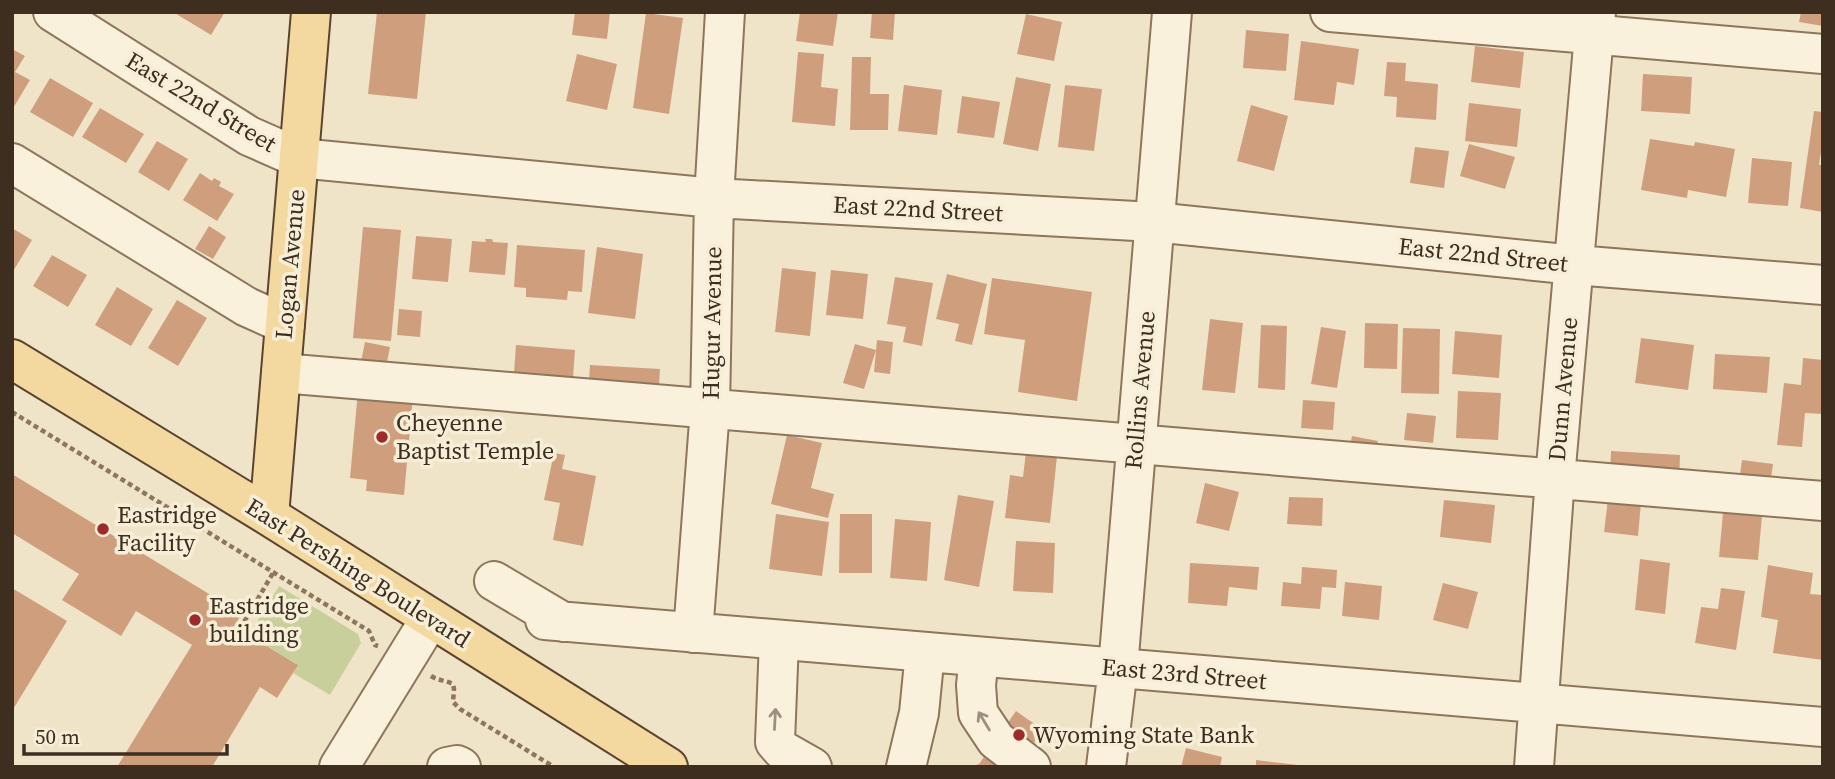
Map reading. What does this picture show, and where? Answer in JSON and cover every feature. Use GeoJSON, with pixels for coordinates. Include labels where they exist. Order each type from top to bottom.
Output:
{"type":"FeatureCollection","features":[{"type":"Feature","properties":{"kind":"main road","name":"Logan Avenue"},"geometry":{"type":"LineString","coordinates":[[269,516],[311,12]]}},
{"type":"Feature","properties":{"kind":"main road","name":"East Pershing Boulevard"},"geometry":{"type":"LineString","coordinates":[[12,359],[269,516],[667,767]]}},
{"type":"Feature","properties":{"kind":"street","name":"East 22nd Street"},"geometry":{"type":"LineString","coordinates":[[53,12],[249,136],[299,158],[714,198],[1154,222],[1575,265],[1823,285]]}},
{"type":"Feature","properties":{"kind":"street","name":"Hugur Avenue"},"geometry":{"type":"LineString","coordinates":[[693,633],[710,409],[714,198],[725,12]]}},
{"type":"Feature","properties":{"kind":"street","name":"Rollins Avenue"},"geometry":{"type":"LineString","coordinates":[[1107,767],[1118,668],[1172,12]]}},
{"type":"Feature","properties":{"kind":"street"},"geometry":{"type":"LineString","coordinates":[[1330,12],[1595,23],[1823,54]]}},
{"type":"Feature","properties":{"kind":"street","name":"Dunn Avenue"},"geometry":{"type":"LineString","coordinates":[[1534,767],[1555,478],[1595,23]]}},
{"type":"Feature","properties":{"kind":"street"},"geometry":{"type":"LineString","coordinates":[[12,163],[247,307],[285,324]]}},
{"type":"Feature","properties":{"kind":"street"},"geometry":{"type":"LineString","coordinates":[[281,373],[1823,501]]}},
{"type":"Feature","properties":{"kind":"street","name":"East 23rd Street"},"geometry":{"type":"LineString","coordinates":[[494,581],[554,621],[1823,727]]}},
{"type":"Feature","properties":{"kind":"street"},"geometry":{"type":"LineString","coordinates":[[339,767],[430,619]]}},
{"type":"Feature","properties":{"kind":"street"},"geometry":{"type":"LineString","coordinates":[[779,640],[775,741],[782,750],[811,767]]}},
{"type":"Feature","properties":{"kind":"street"},"geometry":{"type":"LineString","coordinates":[[906,767],[919,713],[925,652]]}},
{"type":"Feature","properties":{"kind":"street"},"geometry":{"type":"LineString","coordinates":[[979,657],[976,685],[978,713],[996,740],[1031,767]]}},
{"type":"Feature","properties":{"kind":"street"},"geometry":{"type":"LineString","coordinates":[[447,767],[461,767]]}},
{"type":"Feature","properties":{"kind":"path"},"geometry":{"type":"LineString","coordinates":[[12,412],[369,631],[375,645],[439,681],[453,684],[453,702],[460,709],[554,767]]}},
{"type":"Feature","properties":{"kind":"path"},"geometry":{"type":"LineString","coordinates":[[240,629],[274,573]]}},
{"type":"Feature","properties":{"kind":"green space"},"geometry":{"type":"Polygon","coordinates":[[[279,586],[358,634],[361,643],[330,695],[293,673],[297,664],[249,635],[279,586]]]}},
{"type":"Feature","properties":{"kind":"building"},"geometry":{"type":"Polygon","coordinates":[[[173,12],[225,12],[211,35],[173,12]]]}},
{"type":"Feature","properties":{"kind":"building"},"geometry":{"type":"Polygon","coordinates":[[[377,12],[426,12],[417,99],[368,94],[377,12]]]}},
{"type":"Feature","properties":{"kind":"building"},"geometry":{"type":"Polygon","coordinates":[[[575,12],[610,12],[607,39],[572,35],[575,12]]]}},
{"type":"Feature","properties":{"kind":"building"},"geometry":{"type":"Polygon","coordinates":[[[800,12],[838,12],[833,46],[796,41],[800,12]]]}},
{"type":"Feature","properties":{"kind":"building"},"geometry":{"type":"Polygon","coordinates":[[[872,12],[895,12],[893,40],[870,38],[872,12]]]}},
{"type":"Feature","properties":{"kind":"building"},"geometry":{"type":"Polygon","coordinates":[[[1801,12],[1823,12],[1823,26],[1799,22],[1801,12]]]}},
{"type":"Feature","properties":{"kind":"building"},"geometry":{"type":"Polygon","coordinates":[[[646,13],[683,18],[669,114],[633,108],[646,13]]]}},
{"type":"Feature","properties":{"kind":"building"},"geometry":{"type":"Polygon","coordinates":[[[1026,14],[1062,22],[1054,61],[1017,54],[1026,14]]]}},
{"type":"Feature","properties":{"kind":"building"},"geometry":{"type":"Polygon","coordinates":[[[1246,30],[1289,34],[1286,71],[1243,68],[1246,30]]]}},
{"type":"Feature","properties":{"kind":"building"},"geometry":{"type":"Polygon","coordinates":[[[1301,41],[1359,49],[1354,85],[1337,82],[1334,105],[1294,100],[1301,41]]]}},
{"type":"Feature","properties":{"kind":"building"},"geometry":{"type":"Polygon","coordinates":[[[1475,46],[1524,52],[1520,88],[1471,82],[1475,46]]]}},
{"type":"Feature","properties":{"kind":"building"},"geometry":{"type":"Polygon","coordinates":[[[12,49],[25,56],[15,72],[30,80],[12,110],[12,49]]]}},
{"type":"Feature","properties":{"kind":"building"},"geometry":{"type":"Polygon","coordinates":[[[798,52],[824,54],[821,87],[838,89],[835,126],[792,122],[798,52]]]}},
{"type":"Feature","properties":{"kind":"building"},"geometry":{"type":"Polygon","coordinates":[[[577,54],[617,64],[607,110],[566,101],[577,54]]]}},
{"type":"Feature","properties":{"kind":"building"},"geometry":{"type":"Polygon","coordinates":[[[852,57],[871,57],[870,94],[889,94],[888,130],[850,130],[852,57]]]}},
{"type":"Feature","properties":{"kind":"building"},"geometry":{"type":"Polygon","coordinates":[[[1387,62],[1406,63],[1405,81],[1438,84],[1436,120],[1396,117],[1397,97],[1384,96],[1387,62]]]}},
{"type":"Feature","properties":{"kind":"building"},"geometry":{"type":"Polygon","coordinates":[[[1643,74],[1692,77],[1690,114],[1641,111],[1643,74]]]}},
{"type":"Feature","properties":{"kind":"building"},"geometry":{"type":"Polygon","coordinates":[[[1016,77],[1051,84],[1038,151],[1003,144],[1016,77]]]}},
{"type":"Feature","properties":{"kind":"building"},"geometry":{"type":"Polygon","coordinates":[[[50,78],[93,103],[73,137],[30,112],[50,78]]]}},
{"type":"Feature","properties":{"kind":"building"},"geometry":{"type":"Polygon","coordinates":[[[904,85],[942,90],[937,135],[898,131],[904,85]]]}},
{"type":"Feature","properties":{"kind":"building"},"geometry":{"type":"Polygon","coordinates":[[[1065,85],[1102,89],[1094,151],[1058,147],[1065,85]]]}},
{"type":"Feature","properties":{"kind":"building"},"geometry":{"type":"Polygon","coordinates":[[[962,96],[1000,102],[994,138],[957,133],[962,96]]]}},
{"type":"Feature","properties":{"kind":"building"},"geometry":{"type":"Polygon","coordinates":[[[1469,103],[1521,109],[1517,147],[1465,141],[1469,103]]]}},
{"type":"Feature","properties":{"kind":"building"},"geometry":{"type":"Polygon","coordinates":[[[1251,105],[1288,116],[1274,171],[1237,161],[1251,105]]]}},
{"type":"Feature","properties":{"kind":"building"},"geometry":{"type":"Polygon","coordinates":[[[100,108],[144,134],[126,163],[82,137],[100,108]]]}},
{"type":"Feature","properties":{"kind":"building"},"geometry":{"type":"Polygon","coordinates":[[[1814,111],[1823,112],[1819,165],[1823,165],[1823,212],[1800,208],[1814,111]]]}},
{"type":"Feature","properties":{"kind":"building"},"geometry":{"type":"Polygon","coordinates":[[[1650,139],[1694,146],[1695,142],[1735,149],[1726,197],[1688,190],[1687,198],[1641,190],[1650,139]]]}},
{"type":"Feature","properties":{"kind":"building"},"geometry":{"type":"Polygon","coordinates":[[[157,141],[188,159],[169,191],[138,172],[157,141]]]}},
{"type":"Feature","properties":{"kind":"building"},"geometry":{"type":"Polygon","coordinates":[[[1469,144],[1515,157],[1505,189],[1460,176],[1469,144]]]}},
{"type":"Feature","properties":{"kind":"building"},"geometry":{"type":"Polygon","coordinates":[[[1415,147],[1449,151],[1444,188],[1410,183],[1415,147]]]}},
{"type":"Feature","properties":{"kind":"building"},"geometry":{"type":"Polygon","coordinates":[[[1752,158],[1792,162],[1788,206],[1748,203],[1752,158]]]}},
{"type":"Feature","properties":{"kind":"building"},"geometry":{"type":"Polygon","coordinates":[[[200,173],[212,181],[214,178],[221,182],[219,186],[234,194],[217,221],[183,200],[200,173]]]}},
{"type":"Feature","properties":{"kind":"building"},"geometry":{"type":"Polygon","coordinates":[[[209,226],[226,237],[213,259],[195,249],[209,226]]]}},
{"type":"Feature","properties":{"kind":"building"},"geometry":{"type":"Polygon","coordinates":[[[363,227],[401,230],[391,341],[353,338],[363,227]]]}},
{"type":"Feature","properties":{"kind":"building"},"geometry":{"type":"Polygon","coordinates":[[[12,228],[32,240],[12,273],[12,228]]]}},
{"type":"Feature","properties":{"kind":"building"},"geometry":{"type":"Polygon","coordinates":[[[416,236],[452,239],[448,282],[412,279],[416,236]]]}},
{"type":"Feature","properties":{"kind":"building"},"geometry":{"type":"Polygon","coordinates":[[[485,239],[508,243],[505,275],[469,272],[472,241],[486,242],[485,239]]]}},
{"type":"Feature","properties":{"kind":"building"},"geometry":{"type":"Polygon","coordinates":[[[517,245],[585,250],[582,292],[568,291],[567,300],[526,297],[526,288],[514,287],[517,245]]]}},
{"type":"Feature","properties":{"kind":"building"},"geometry":{"type":"Polygon","coordinates":[[[597,247],[643,254],[635,319],[588,313],[597,247]]]}},
{"type":"Feature","properties":{"kind":"building"},"geometry":{"type":"Polygon","coordinates":[[[52,255],[87,275],[68,307],[33,286],[52,255]]]}},
{"type":"Feature","properties":{"kind":"building"},"geometry":{"type":"Polygon","coordinates":[[[782,268],[816,272],[810,336],[775,332],[782,268]]]}},
{"type":"Feature","properties":{"kind":"building"},"geometry":{"type":"Polygon","coordinates":[[[831,270],[868,274],[863,319],[826,315],[831,270]]]}},
{"type":"Feature","properties":{"kind":"building"},"geometry":{"type":"Polygon","coordinates":[[[947,274],[987,284],[972,345],[955,341],[959,324],[936,319],[947,274]]]}},
{"type":"Feature","properties":{"kind":"building"},"geometry":{"type":"Polygon","coordinates":[[[895,277],[933,283],[922,346],[903,342],[906,327],[887,324],[895,277]]]}},
{"type":"Feature","properties":{"kind":"building"},"geometry":{"type":"Polygon","coordinates":[[[992,278],[1092,292],[1077,401],[1018,392],[1025,340],[984,334],[992,278]]]}},
{"type":"Feature","properties":{"kind":"building"},"geometry":{"type":"Polygon","coordinates":[[[117,287],[153,309],[131,346],[95,325],[117,287]]]}},
{"type":"Feature","properties":{"kind":"building"},"geometry":{"type":"Polygon","coordinates":[[[177,300],[207,318],[178,366],[148,348],[177,300]]]}},
{"type":"Feature","properties":{"kind":"building"},"geometry":{"type":"Polygon","coordinates":[[[399,309],[422,311],[420,337],[397,335],[399,309]]]}},
{"type":"Feature","properties":{"kind":"building"},"geometry":{"type":"Polygon","coordinates":[[[1210,319],[1243,323],[1235,393],[1202,390],[1210,319]]]}},
{"type":"Feature","properties":{"kind":"building"},"geometry":{"type":"Polygon","coordinates":[[[1365,323],[1398,324],[1397,369],[1364,368],[1365,323]]]}},
{"type":"Feature","properties":{"kind":"building"},"geometry":{"type":"Polygon","coordinates":[[[1261,325],[1287,326],[1285,390],[1258,388],[1261,325]]]}},
{"type":"Feature","properties":{"kind":"building"},"geometry":{"type":"Polygon","coordinates":[[[1321,327],[1346,331],[1337,388],[1311,384],[1321,327]]]}},
{"type":"Feature","properties":{"kind":"building"},"geometry":{"type":"Polygon","coordinates":[[[1403,328],[1440,329],[1439,394],[1401,393],[1403,328]]]}},
{"type":"Feature","properties":{"kind":"building"},"geometry":{"type":"Polygon","coordinates":[[[1455,331],[1502,335],[1499,378],[1452,374],[1455,331]]]}},
{"type":"Feature","properties":{"kind":"building"},"geometry":{"type":"Polygon","coordinates":[[[1641,338],[1694,345],[1688,390],[1635,383],[1641,338]]]}},
{"type":"Feature","properties":{"kind":"building"},"geometry":{"type":"Polygon","coordinates":[[[877,340],[893,342],[890,374],[874,372],[877,340]]]}},
{"type":"Feature","properties":{"kind":"building"},"geometry":{"type":"Polygon","coordinates":[[[365,342],[390,347],[385,372],[360,367],[365,342]]]}},
{"type":"Feature","properties":{"kind":"building"},"geometry":{"type":"Polygon","coordinates":[[[855,344],[876,350],[864,389],[843,383],[855,344]]]}},
{"type":"Feature","properties":{"kind":"building"},"geometry":{"type":"Polygon","coordinates":[[[516,345],[575,350],[573,378],[514,373],[516,345]]]}},
{"type":"Feature","properties":{"kind":"building"},"geometry":{"type":"Polygon","coordinates":[[[1715,354],[1770,357],[1767,393],[1713,389],[1715,354]]]}},
{"type":"Feature","properties":{"kind":"building"},"geometry":{"type":"Polygon","coordinates":[[[1803,358],[1823,360],[1823,414],[1805,413],[1802,447],[1777,445],[1784,383],[1801,385],[1803,358]]]}},
{"type":"Feature","properties":{"kind":"building"},"geometry":{"type":"Polygon","coordinates":[[[590,365],[660,369],[658,400],[588,395],[590,365]]]}},
{"type":"Feature","properties":{"kind":"building","name":"Cheyenne Baptist Temple"},"geometry":{"type":"Polygon","coordinates":[[[358,391],[413,396],[404,495],[366,491],[367,480],[350,478],[358,391]]]}},
{"type":"Feature","properties":{"kind":"building"},"geometry":{"type":"Polygon","coordinates":[[[1458,391],[1501,393],[1498,440],[1456,438],[1458,391]]]}},
{"type":"Feature","properties":{"kind":"building"},"geometry":{"type":"Polygon","coordinates":[[[1303,400],[1335,402],[1333,430],[1301,428],[1303,400]]]}},
{"type":"Feature","properties":{"kind":"building"},"geometry":{"type":"Polygon","coordinates":[[[1407,413],[1436,416],[1433,443],[1404,440],[1407,413]]]}},
{"type":"Feature","properties":{"kind":"building"},"geometry":{"type":"Polygon","coordinates":[[[787,435],[822,443],[811,488],[834,494],[828,518],[771,504],[787,435]]]}},
{"type":"Feature","properties":{"kind":"building"},"geometry":{"type":"Polygon","coordinates":[[[1352,436],[1378,441],[1375,457],[1349,452],[1352,436]]]}},
{"type":"Feature","properties":{"kind":"building"},"geometry":{"type":"Polygon","coordinates":[[[1611,451],[1680,455],[1679,483],[1610,479],[1611,451]]]}},
{"type":"Feature","properties":{"kind":"building"},"geometry":{"type":"Polygon","coordinates":[[[1026,452],[1057,456],[1050,523],[1005,518],[1010,475],[1023,477],[1026,452]]]}},
{"type":"Feature","properties":{"kind":"building"},"geometry":{"type":"Polygon","coordinates":[[[554,453],[565,455],[562,469],[596,476],[583,546],[553,540],[560,503],[544,500],[554,453]]]}},
{"type":"Feature","properties":{"kind":"building"},"geometry":{"type":"Polygon","coordinates":[[[1742,460],[1773,464],[1769,492],[1738,488],[1742,460]]]}},
{"type":"Feature","properties":{"kind":"building","name":"Eastridge building"},"geometry":{"type":"Polygon","coordinates":[[[12,474],[242,614],[234,626],[298,665],[277,698],[260,687],[212,767],[117,767],[192,645],[136,611],[121,636],[62,600],[79,574],[12,533],[12,474]]]}},
{"type":"Feature","properties":{"kind":"building"},"geometry":{"type":"Polygon","coordinates":[[[1205,483],[1239,492],[1229,531],[1196,523],[1205,483]]]}},
{"type":"Feature","properties":{"kind":"building"},"geometry":{"type":"Polygon","coordinates":[[[958,495],[994,501],[979,587],[944,580],[958,495]]]}},
{"type":"Feature","properties":{"kind":"building"},"geometry":{"type":"Polygon","coordinates":[[[1289,497],[1323,498],[1322,526],[1287,524],[1289,497]]]}},
{"type":"Feature","properties":{"kind":"building"},"geometry":{"type":"Polygon","coordinates":[[[1608,499],[1641,503],[1638,536],[1604,532],[1608,499]]]}},
{"type":"Feature","properties":{"kind":"building"},"geometry":{"type":"Polygon","coordinates":[[[1444,500],[1495,505],[1491,543],[1440,537],[1444,500]]]}},
{"type":"Feature","properties":{"kind":"building"},"geometry":{"type":"Polygon","coordinates":[[[1723,513],[1762,516],[1758,560],[1719,557],[1723,513]]]}},
{"type":"Feature","properties":{"kind":"building"},"geometry":{"type":"Polygon","coordinates":[[[776,514],[829,522],[822,576],[769,569],[776,514]]]}},
{"type":"Feature","properties":{"kind":"building"},"geometry":{"type":"Polygon","coordinates":[[[840,514],[872,514],[872,573],[839,573],[840,514]]]}},
{"type":"Feature","properties":{"kind":"building"},"geometry":{"type":"Polygon","coordinates":[[[895,519],[931,522],[927,581],[890,578],[895,519]]]}},
{"type":"Feature","properties":{"kind":"building"},"geometry":{"type":"Polygon","coordinates":[[[1016,541],[1055,543],[1053,593],[1013,591],[1016,541]]]}},
{"type":"Feature","properties":{"kind":"building"},"geometry":{"type":"Polygon","coordinates":[[[1640,559],[1670,563],[1665,614],[1635,610],[1640,559]]]}},
{"type":"Feature","properties":{"kind":"building"},"geometry":{"type":"Polygon","coordinates":[[[1190,563],[1259,567],[1257,590],[1229,587],[1227,606],[1188,603],[1190,563]]]}},
{"type":"Feature","properties":{"kind":"building"},"geometry":{"type":"Polygon","coordinates":[[[1768,565],[1813,573],[1810,594],[1823,595],[1823,660],[1773,653],[1778,620],[1761,617],[1768,565]]]}},
{"type":"Feature","properties":{"kind":"building"},"geometry":{"type":"Polygon","coordinates":[[[1302,567],[1337,570],[1336,588],[1322,587],[1320,609],[1281,606],[1283,582],[1301,584],[1302,567]]]}},
{"type":"Feature","properties":{"kind":"building"},"geometry":{"type":"Polygon","coordinates":[[[1345,582],[1382,586],[1379,620],[1342,616],[1345,582]]]}},
{"type":"Feature","properties":{"kind":"building"},"geometry":{"type":"Polygon","coordinates":[[[1443,583],[1478,592],[1468,629],[1433,620],[1443,583]]]}},
{"type":"Feature","properties":{"kind":"building"},"geometry":{"type":"Polygon","coordinates":[[[12,588],[67,621],[12,711],[12,588]]]}},
{"type":"Feature","properties":{"kind":"building"},"geometry":{"type":"Polygon","coordinates":[[[1721,588],[1745,591],[1736,650],[1695,643],[1701,607],[1718,609],[1721,588]]]}},
{"type":"Feature","properties":{"kind":"building","name":"Wyoming State Bank"},"geometry":{"type":"Polygon","coordinates":[[[1016,711],[1043,730],[1017,767],[970,767],[979,764],[1016,711]]]}},
{"type":"Feature","properties":{"kind":"building"},"geometry":{"type":"Polygon","coordinates":[[[1186,748],[1222,757],[1220,767],[1181,767],[1186,748]]]}},
{"type":"Feature","properties":{"kind":"building"},"geometry":{"type":"Polygon","coordinates":[[[1256,760],[1298,765],[1298,767],[1256,767],[1256,760]]]}},
{"type":"Feature","properties":{"kind":"place","name":"Cheyenne Baptist Temple"},"geometry":{"type":"Point","coordinates":[382,437]}},
{"type":"Feature","properties":{"kind":"place","name":"Eastridge Facility"},"geometry":{"type":"Point","coordinates":[103,529]}},
{"type":"Feature","properties":{"kind":"place","name":"Eastridge building"},"geometry":{"type":"Point","coordinates":[195,620]}},
{"type":"Feature","properties":{"kind":"place","name":"Wyoming State Bank"},"geometry":{"type":"Point","coordinates":[1019,735]}}]}
